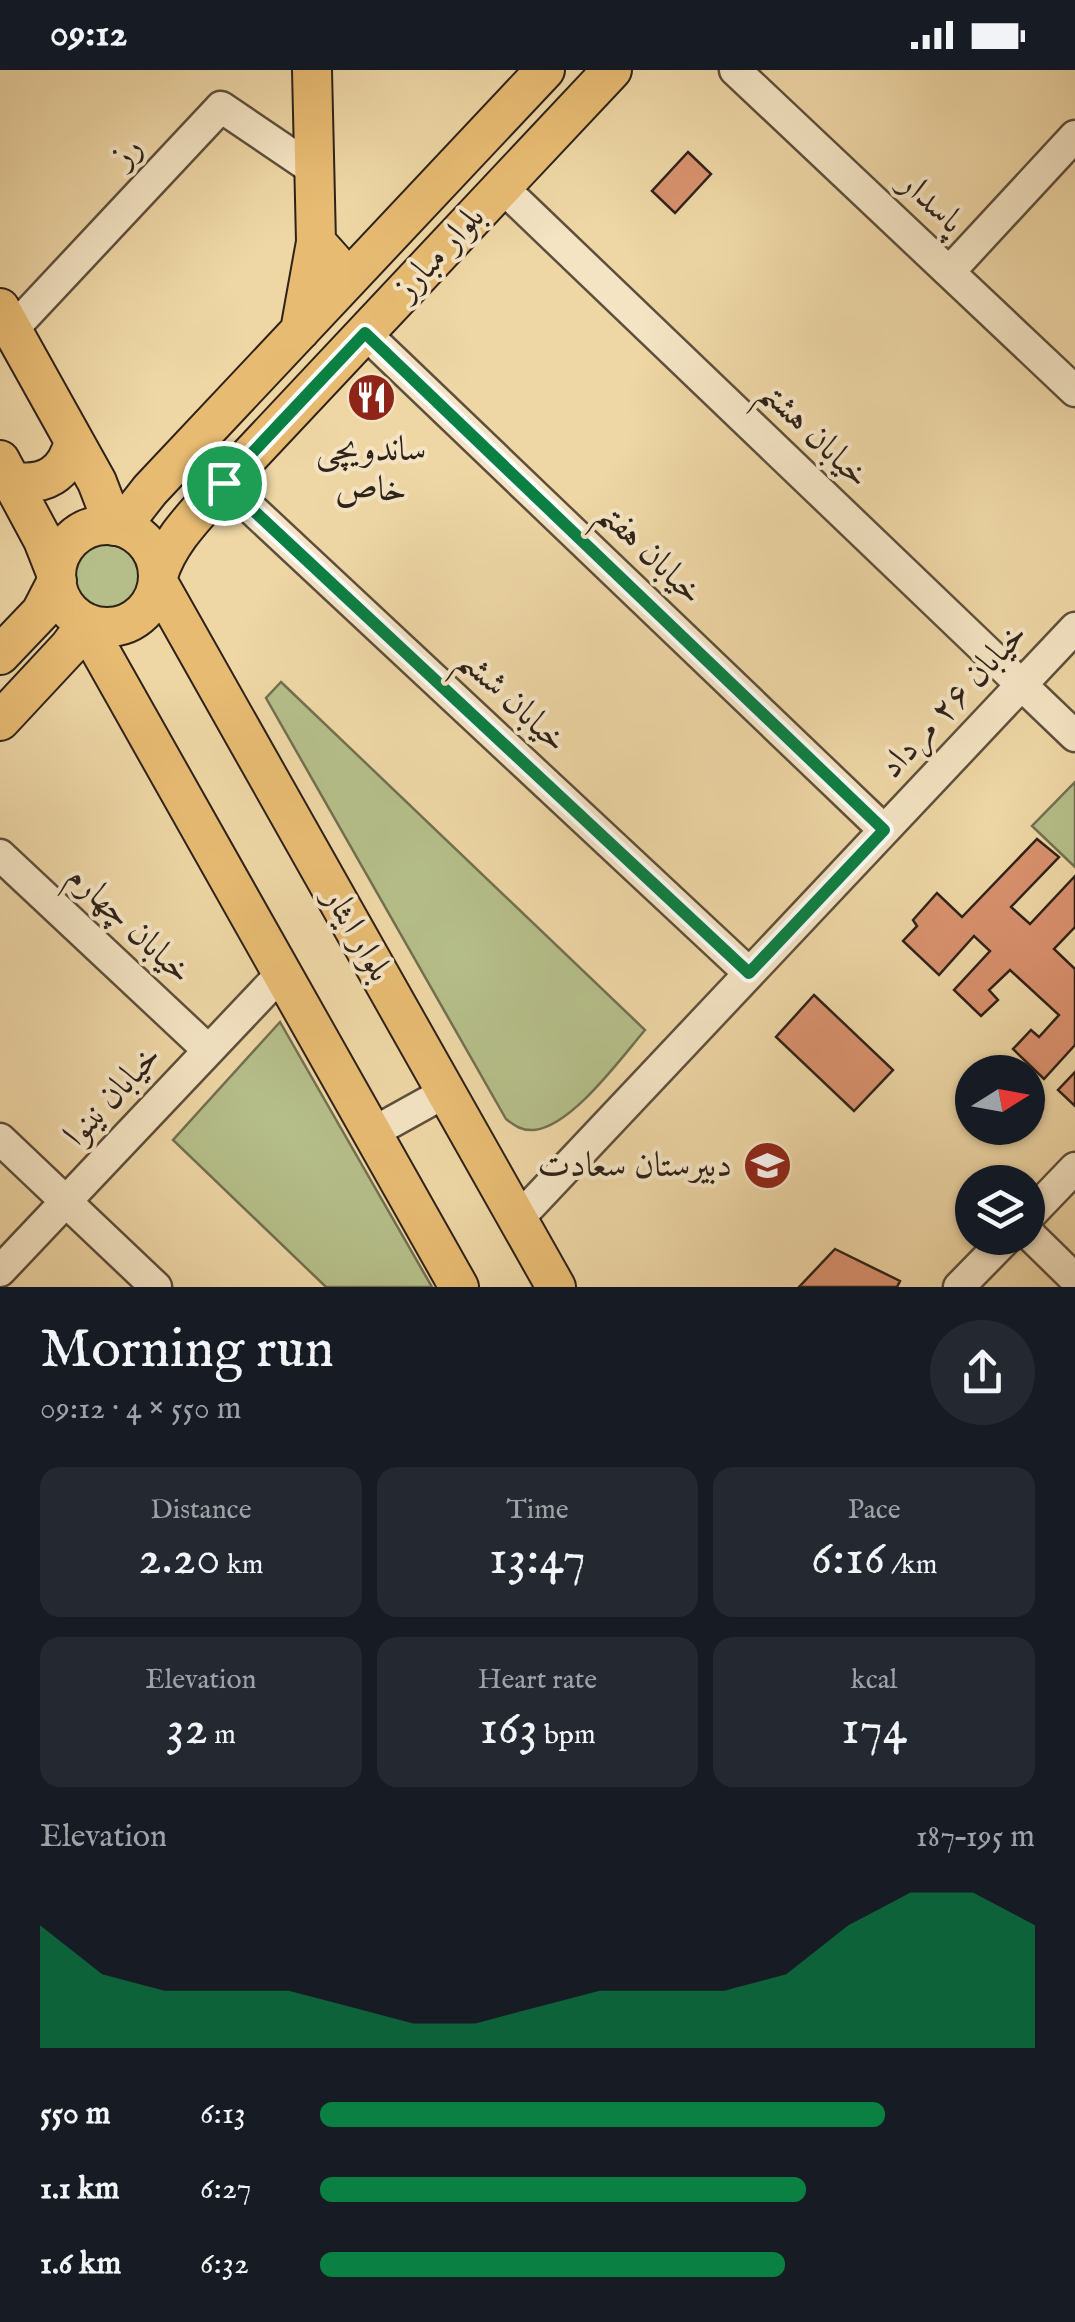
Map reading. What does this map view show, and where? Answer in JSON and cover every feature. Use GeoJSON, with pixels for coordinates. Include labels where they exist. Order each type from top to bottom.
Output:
{"type":"FeatureCollection","features":[{"type":"Feature","properties":{"kind":"main road"},"geometry":{"type":"LineString","coordinates":[[300,331],[316,242],[312,70]]}},
{"type":"Feature","properties":{"kind":"main road","name":"بلوار مبارز"},"geometry":{"type":"LineString","coordinates":[[118,526],[545,70]]}},
{"type":"Feature","properties":{"kind":"main road","name":"بلوار مبارز"},"geometry":{"type":"LineString","coordinates":[[158,579],[173,542],[224,483],[612,70]]}},
{"type":"Feature","properties":{"kind":"main road"},"geometry":{"type":"LineString","coordinates":[[316,242],[346,279]]}},
{"type":"Feature","properties":{"kind":"main road"},"geometry":{"type":"LineString","coordinates":[[6,319],[118,526],[145,542],[156,564],[158,579],[150,604],[134,620],[113,627],[88,624]]}},
{"type":"Feature","properties":{"kind":"main road"},"geometry":{"type":"LineString","coordinates":[[6,470],[42,482],[65,466],[74,441]]}},
{"type":"Feature","properties":{"kind":"main road"},"geometry":{"type":"LineString","coordinates":[[6,470],[44,540],[66,606],[88,624],[460,1287]]}},
{"type":"Feature","properties":{"kind":"main road"},"geometry":{"type":"LineString","coordinates":[[0,655],[42,612],[57,577],[62,552],[76,536],[95,527],[118,526]]}},
{"type":"Feature","properties":{"kind":"main road","name":"بلوار ایثار"},"geometry":{"type":"LineString","coordinates":[[158,579],[556,1287]]}},
{"type":"Feature","properties":{"kind":"main road"},"geometry":{"type":"LineString","coordinates":[[0,721],[88,624]]}},
{"type":"Feature","properties":{"kind":"street","name":"پاسدار"},"geometry":{"type":"LineString","coordinates":[[735,70],[1075,391]]}},
{"type":"Feature","properties":{"kind":"street","name":"رز"},"geometry":{"type":"LineString","coordinates":[[6,319],[221,106],[314,170]]}},
{"type":"Feature","properties":{"kind":"street"},"geometry":{"type":"LineString","coordinates":[[950,272],[1075,136]]}},
{"type":"Feature","properties":{"kind":"street","name":"خیابان هشتم"},"geometry":{"type":"LineString","coordinates":[[502,187],[1075,736]]}},
{"type":"Feature","properties":{"kind":"street","name":"خیابان هفتم"},"geometry":{"type":"LineString","coordinates":[[365,333],[884,830]]}},
{"type":"Feature","properties":{"kind":"street","name":"خیابان ششم"},"geometry":{"type":"LineString","coordinates":[[224,483],[749,973]]}},
{"type":"Feature","properties":{"kind":"street","name":"خیابان ۲۶ مرداد"},"geometry":{"type":"LineString","coordinates":[[518,1219],[1075,628]]}},
{"type":"Feature","properties":{"kind":"street","name":"خیابان چهارم"},"geometry":{"type":"LineString","coordinates":[[0,855],[207,1050]]}},
{"type":"Feature","properties":{"kind":"street","name":"خیابان نینوا"},"geometry":{"type":"LineString","coordinates":[[0,1271],[282,973]]}},
{"type":"Feature","properties":{"kind":"street"},"geometry":{"type":"LineString","coordinates":[[372,1132],[446,1092]]}},
{"type":"Feature","properties":{"kind":"street"},"geometry":{"type":"LineString","coordinates":[[0,1139],[156,1287]]}},
{"type":"Feature","properties":{"kind":"street"},"geometry":{"type":"LineString","coordinates":[[1045,1199],[1075,1168]]}},
{"type":"Feature","properties":{"kind":"street"},"geometry":{"type":"LineString","coordinates":[[1045,1250],[1075,1279]]}},
{"type":"Feature","properties":{"kind":"street"},"geometry":{"type":"LineString","coordinates":[[959,1287],[990,1255]]}},
{"type":"Feature","properties":{"kind":"green space"},"geometry":{"type":"Polygon","coordinates":[[[108,538],[136,549],[147,577],[136,605],[108,616],[80,605],[69,577],[80,549],[108,538]]]}},
{"type":"Feature","properties":{"kind":"green space"},"geometry":{"type":"Polygon","coordinates":[[[281,682],[645,1030],[595,1089],[564,1117],[534,1130],[506,1119],[266,698],[281,682]]]}},
{"type":"Feature","properties":{"kind":"green space"},"geometry":{"type":"Polygon","coordinates":[[[1075,782],[1075,867],[1032,826],[1075,782]]]}},
{"type":"Feature","properties":{"kind":"green space"},"geometry":{"type":"Polygon","coordinates":[[[280,1022],[432,1287],[326,1287],[173,1140],[280,1022]]]}},
{"type":"Feature","properties":{"kind":"building"},"geometry":{"type":"Polygon","coordinates":[[[688,152],[711,174],[675,213],[652,191],[688,152]]]}},
{"type":"Feature","properties":{"kind":"building"},"geometry":{"type":"Polygon","coordinates":[[[1037,839],[1059,857],[1011,907],[1030,924],[1075,876],[1075,927],[1054,949],[1075,969],[1075,1045],[1045,1078],[1045,1055],[1019,1055],[1013,1049],[1031,1030],[1039,1037],[1059,1015],[1010,970],[989,990],[998,1000],[981,1016],[954,990],[990,951],[974,936],[939,975],[903,941],[917,926],[913,920],[937,893],[962,917],[1037,839]]]}},
{"type":"Feature","properties":{"kind":"building"},"geometry":{"type":"Polygon","coordinates":[[[814,995],[893,1070],[854,1111],[776,1037],[814,995]]]}},
{"type":"Feature","properties":{"kind":"building"},"geometry":{"type":"Polygon","coordinates":[[[1075,1072],[1075,1106],[1058,1090],[1075,1072]]]}},
{"type":"Feature","properties":{"kind":"building"},"geometry":{"type":"Polygon","coordinates":[[[835,1249],[900,1281],[897,1287],[799,1287],[835,1249]]]}},
{"type":"Feature","properties":{"kind":"place","name":"ساندویچی خاص"},"geometry":{"type":"Point","coordinates":[371,398]}},
{"type":"Feature","properties":{"kind":"place","name":"دبیرستان سعادت"},"geometry":{"type":"Point","coordinates":[767,1166]}},
{"type":"Feature","properties":{"kind":"route"},"geometry":{"type":"LineString","coordinates":[[365,333],[884,830],[749,973],[224,483],[365,333]]}}]}
